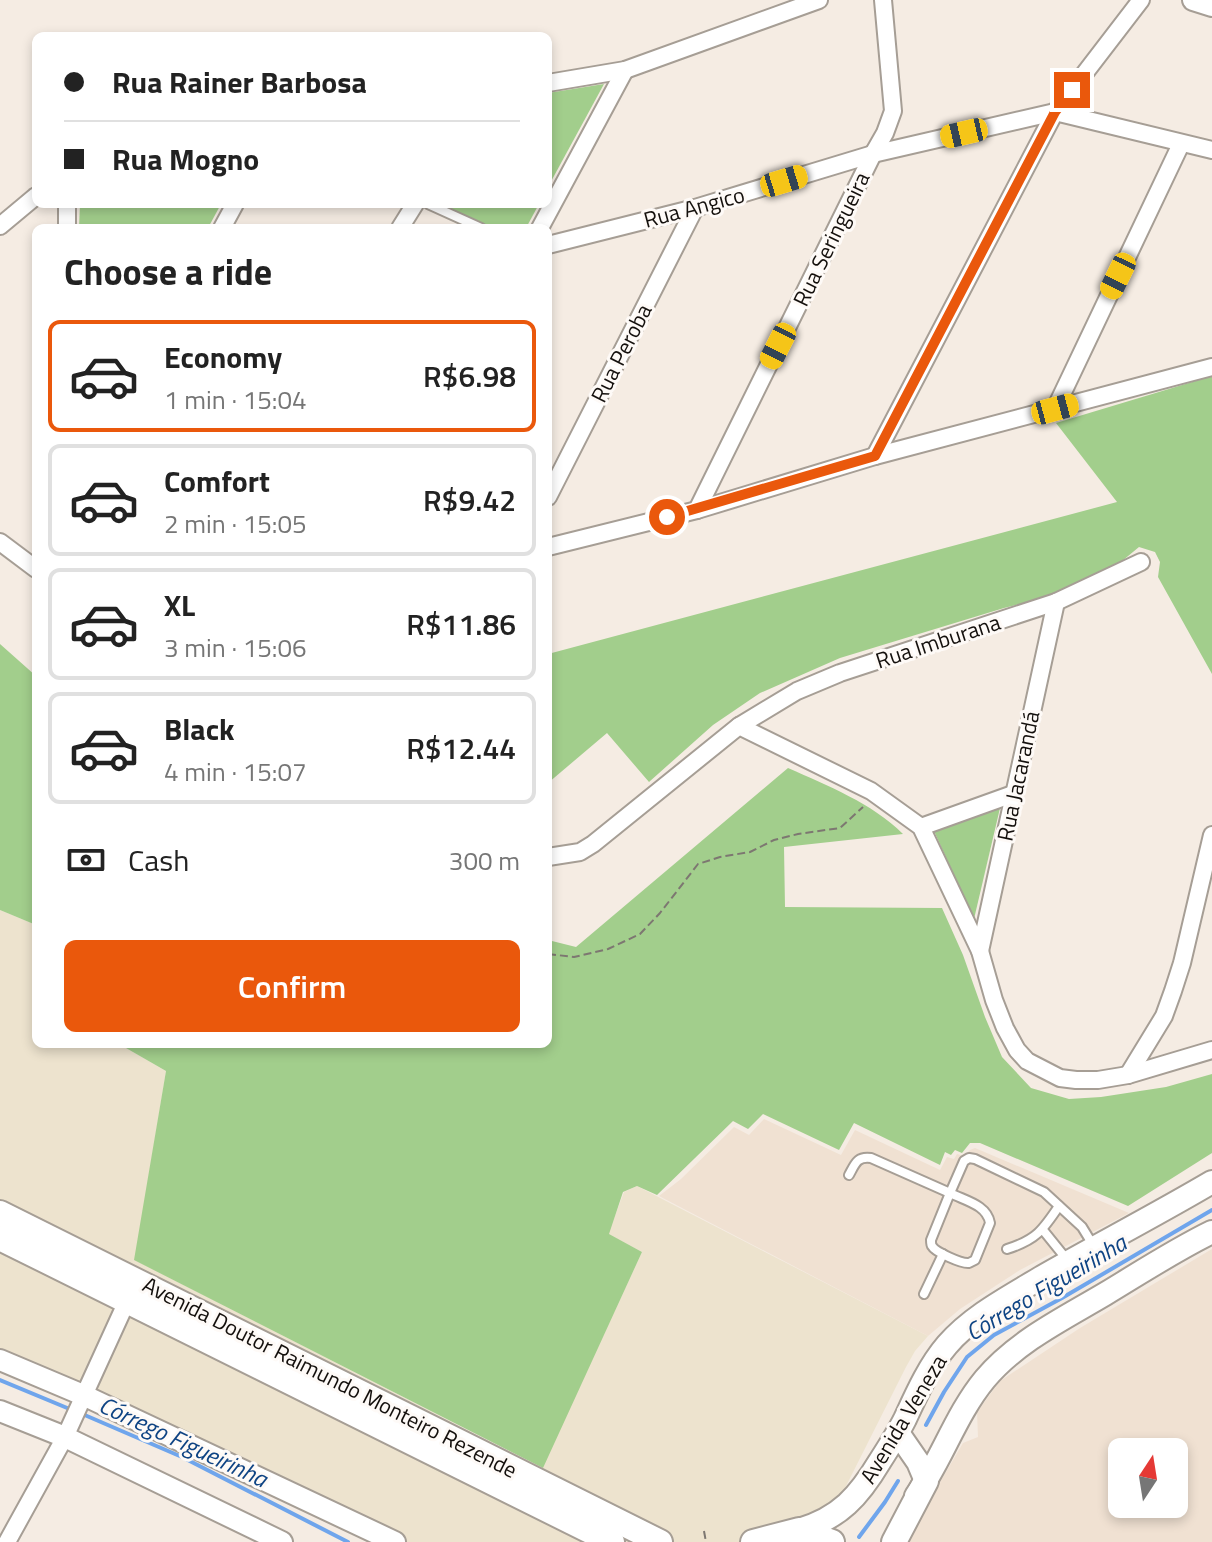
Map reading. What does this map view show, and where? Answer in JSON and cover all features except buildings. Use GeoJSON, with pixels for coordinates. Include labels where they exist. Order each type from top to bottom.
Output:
{"type":"FeatureCollection","features":[{"type":"Feature","properties":{"kind":"main road","name":"Avenida Veneza"},"geometry":{"type":"LineString","coordinates":[[799,1530],[832,1517],[856,1497],[898,1433],[931,1367],[948,1344],[968,1325],[1005,1299],[1212,1182]]}},
{"type":"Feature","properties":{"kind":"main road","name":"Avenida Doutor Raimundo Monteiro Rezende"},"geometry":{"type":"LineString","coordinates":[[0,1213],[660,1542]]}},
{"type":"Feature","properties":{"kind":"main road"},"geometry":{"type":"LineString","coordinates":[[894,1542],[967,1404],[1005,1358],[1058,1321],[1212,1232]]}},
{"type":"Feature","properties":{"kind":"main road","name":"Avenida Doutor Raimundo Monteiro Rezende"},"geometry":{"type":"LineString","coordinates":[[0,1238],[612,1542]]}},
{"type":"Feature","properties":{"kind":"main road"},"geometry":{"type":"LineString","coordinates":[[898,1433],[918,1462],[926,1481]]}},
{"type":"Feature","properties":{"kind":"main road"},"geometry":{"type":"LineString","coordinates":[[882,1542],[926,1481]]}},
{"type":"Feature","properties":{"kind":"main road"},"geometry":{"type":"LineString","coordinates":[[753,1542],[799,1530],[832,1542]]}},
{"type":"Feature","properties":{"kind":"street"},"geometry":{"type":"LineString","coordinates":[[552,82],[625,70],[819,0]]}},
{"type":"Feature","properties":{"kind":"street","name":"Rua Seringueira"},"geometry":{"type":"LineString","coordinates":[[697,510],[885,133],[893,111],[883,0]]}},
{"type":"Feature","properties":{"kind":"street"},"geometry":{"type":"LineString","coordinates":[[875,456],[1055,112],[1141,0]]}},
{"type":"Feature","properties":{"kind":"street"},"geometry":{"type":"LineString","coordinates":[[1193,0],[1212,6]]}},
{"type":"Feature","properties":{"kind":"street"},"geometry":{"type":"LineString","coordinates":[[552,206],[625,70]]}},
{"type":"Feature","properties":{"kind":"street","name":"Rua Angico"},"geometry":{"type":"LineString","coordinates":[[552,244],[695,208],[873,154],[1055,112],[1212,150]]}},
{"type":"Feature","properties":{"kind":"street"},"geometry":{"type":"LineString","coordinates":[[1055,409],[1181,144]]}},
{"type":"Feature","properties":{"kind":"street"},"geometry":{"type":"LineString","coordinates":[[0,226],[32,199]]}},
{"type":"Feature","properties":{"kind":"street","name":"Rua Peroba"},"geometry":{"type":"LineString","coordinates":[[552,489],[695,208]]}},
{"type":"Feature","properties":{"kind":"street"},"geometry":{"type":"LineString","coordinates":[[552,546],[697,510],[875,456],[1212,367]]}},
{"type":"Feature","properties":{"kind":"street"},"geometry":{"type":"LineString","coordinates":[[0,542],[32,566]]}},
{"type":"Feature","properties":{"kind":"street","name":"Rua Imburana"},"geometry":{"type":"LineString","coordinates":[[552,856],[580,852],[593,844],[739,726],[797,691],[840,673],[1056,602],[1141,562]]}},
{"type":"Feature","properties":{"kind":"street","name":"Rua Jacarandá"},"geometry":{"type":"LineString","coordinates":[[980,951],[1056,602]]}},
{"type":"Feature","properties":{"kind":"street"},"geometry":{"type":"LineString","coordinates":[[739,726],[871,791],[921,827],[980,951],[1005,1028],[1027,1061],[1060,1078],[1098,1080],[1128,1075],[1212,1050]]}},
{"type":"Feature","properties":{"kind":"street"},"geometry":{"type":"LineString","coordinates":[[921,827],[1013,794]]}},
{"type":"Feature","properties":{"kind":"street"},"geometry":{"type":"LineString","coordinates":[[1128,1075],[1164,1016],[1173,991],[1212,835]]}},
{"type":"Feature","properties":{"kind":"street"},"geometry":{"type":"LineString","coordinates":[[7,1542],[65,1437],[127,1301]]}},
{"type":"Feature","properties":{"kind":"street"},"geometry":{"type":"LineString","coordinates":[[0,1360],[83,1395],[395,1542]]}},
{"type":"Feature","properties":{"kind":"street"},"geometry":{"type":"LineString","coordinates":[[0,1411],[65,1437],[282,1542]]}},
{"type":"Feature","properties":{"kind":"lane"},"geometry":{"type":"LineString","coordinates":[[437,208],[472,224]]}},
{"type":"Feature","properties":{"kind":"lane"},"geometry":{"type":"LineString","coordinates":[[849,1175],[857,1160],[871,1158],[950,1193],[985,1210],[990,1223],[975,1260],[963,1263],[933,1248],[931,1240],[950,1193],[964,1161],[969,1158],[1044,1192],[1082,1227],[1094,1247]]}},
{"type":"Feature","properties":{"kind":"lane"},"geometry":{"type":"LineString","coordinates":[[1007,1249],[1043,1230],[1059,1206]]}},
{"type":"Feature","properties":{"kind":"lane"},"geometry":{"type":"LineString","coordinates":[[1043,1230],[1069,1262]]}},
{"type":"Feature","properties":{"kind":"lane"},"geometry":{"type":"LineString","coordinates":[[924,1294],[943,1254]]}},
{"type":"Feature","properties":{"kind":"path"},"geometry":{"type":"LineString","coordinates":[[552,954],[574,957],[608,949],[640,934],[698,864],[750,852],[774,840],[840,828],[860,812]]}},
{"type":"Feature","properties":{"kind":"path"},"geometry":{"type":"LineString","coordinates":[[704,1531],[706,1542]]}},
{"type":"Feature","properties":{"kind":"shaded area"},"geometry":{"type":"Polygon","coordinates":[[[0,910],[32,923],[32,1048],[126,1048],[166,1071],[135,1260],[542,1468],[642,1252],[608,1234],[624,1192],[637,1186],[928,1336],[906,1367],[841,1496],[810,1542],[399,1542],[0,1360],[0,910]]]}},
{"type":"Feature","properties":{"kind":"shaded area"},"geometry":{"type":"Polygon","coordinates":[[[764,1119],[841,1155],[855,1130],[940,1170],[947,1157],[954,1159],[957,1154],[964,1156],[975,1148],[1129,1213],[1020,1270],[960,1309],[928,1336],[659,1196],[734,1127],[749,1135],[764,1119]]]}},
{"type":"Feature","properties":{"kind":"shaded area"},"geometry":{"type":"Polygon","coordinates":[[[1212,1249],[1212,1542],[905,1542],[963,1443],[978,1437],[977,1412],[1000,1381],[1080,1328],[1212,1249]]]}},
{"type":"Feature","properties":{"kind":"green space"},"geometry":{"type":"Polygon","coordinates":[[[604,84],[552,180],[552,92],[604,84]]]}},
{"type":"Feature","properties":{"kind":"green space"},"geometry":{"type":"Polygon","coordinates":[[[80,208],[219,208],[210,224],[79,224],[80,208]]]}},
{"type":"Feature","properties":{"kind":"green space"},"geometry":{"type":"Polygon","coordinates":[[[450,208],[537,208],[528,224],[484,224],[450,208]]]}},
{"type":"Feature","properties":{"kind":"green space"},"geometry":{"type":"Polygon","coordinates":[[[1212,376],[1212,674],[1158,577],[1160,562],[1155,552],[1139,547],[1116,566],[1053,596],[840,658],[760,693],[713,725],[649,782],[607,733],[552,780],[552,653],[1117,502],[1056,423],[1212,376]]]}},
{"type":"Feature","properties":{"kind":"green space"},"geometry":{"type":"Polygon","coordinates":[[[0,644],[32,672],[32,923],[0,910],[0,644]]]}},
{"type":"Feature","properties":{"kind":"green space"},"geometry":{"type":"Polygon","coordinates":[[[788,768],[864,804],[903,834],[784,847],[785,907],[942,908],[1002,1057],[1031,1088],[1069,1099],[1101,1097],[1166,1087],[1212,1074],[1212,1153],[1128,1206],[980,1143],[970,1143],[962,1153],[955,1150],[951,1155],[945,1152],[940,1165],[854,1123],[839,1150],[763,1114],[748,1129],[733,1121],[657,1195],[637,1186],[623,1192],[609,1234],[642,1252],[543,1468],[134,1260],[166,1071],[126,1048],[552,1048],[552,941],[576,947],[788,768]]]}},
{"type":"Feature","properties":{"kind":"green space"},"geometry":{"type":"Polygon","coordinates":[[[1000,808],[974,919],[934,831],[1000,808]]]}},
{"type":"Feature","properties":{"kind":"waterway","name":"Córrego Figueirinha"},"geometry":{"type":"LineString","coordinates":[[926,1425],[967,1357],[994,1335],[1212,1210]]}},
{"type":"Feature","properties":{"kind":"waterway","name":"Córrego Figueirinha"},"geometry":{"type":"LineString","coordinates":[[0,1380],[72,1410]]}},
{"type":"Feature","properties":{"kind":"waterway","name":"Córrego Figueirinha"},"geometry":{"type":"LineString","coordinates":[[80,1413],[182,1457],[348,1542]]}},
{"type":"Feature","properties":{"kind":"waterway","name":"Córrego Figueirinha"},"geometry":{"type":"LineString","coordinates":[[859,1537],[898,1481]]}},
{"type":"Feature","properties":{"kind":"route"},"geometry":{"type":"LineString","coordinates":[[667,517],[875,456],[1055,112],[1072,90]]}}]}
